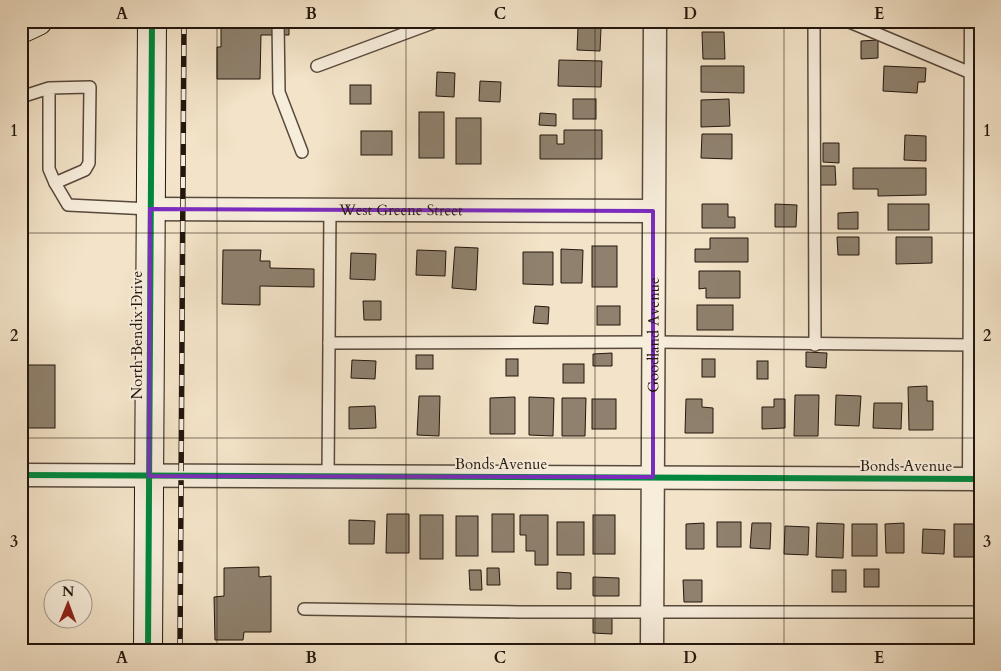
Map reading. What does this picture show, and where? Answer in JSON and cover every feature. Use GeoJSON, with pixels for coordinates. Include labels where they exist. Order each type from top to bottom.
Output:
{"type":"FeatureCollection","features":[{"type":"Feature","properties":{"kind":"street","name":"North Bendix Drive"},"geometry":{"type":"LineString","coordinates":[[148,650],[152,21]]}},
{"type":"Feature","properties":{"kind":"street","name":"Goodland Avenue"},"geometry":{"type":"LineString","coordinates":[[652,650],[654,21]]}},
{"type":"Feature","properties":{"kind":"street"},"geometry":{"type":"LineString","coordinates":[[976,21],[978,75],[978,319],[975,346],[977,479]]}},
{"type":"Feature","properties":{"kind":"street","name":"West Greene Street"},"geometry":{"type":"LineString","coordinates":[[150,209],[653,211]]}},
{"type":"Feature","properties":{"kind":"street","name":"Bonds Avenue"},"geometry":{"type":"LineString","coordinates":[[21,475],[977,479]]}},
{"type":"Feature","properties":{"kind":"lane"},"geometry":{"type":"LineString","coordinates":[[278,21],[279,92],[302,152]]}},
{"type":"Feature","properties":{"kind":"lane"},"geometry":{"type":"LineString","coordinates":[[316,66],[438,21]]}},
{"type":"Feature","properties":{"kind":"lane"},"geometry":{"type":"LineString","coordinates":[[814,21],[815,344]]}},
{"type":"Feature","properties":{"kind":"lane"},"geometry":{"type":"LineString","coordinates":[[847,21],[978,75]]}},
{"type":"Feature","properties":{"kind":"lane"},"geometry":{"type":"LineString","coordinates":[[21,97],[49,88],[90,87],[85,115],[89,163],[85,170],[55,183]]}},
{"type":"Feature","properties":{"kind":"lane"},"geometry":{"type":"LineString","coordinates":[[49,88],[53,115],[53,139],[49,169],[68,205],[150,209]]}},
{"type":"Feature","properties":{"kind":"lane"},"geometry":{"type":"LineString","coordinates":[[328,476],[330,210]]}},
{"type":"Feature","properties":{"kind":"lane"},"geometry":{"type":"LineString","coordinates":[[329,343],[653,342],[975,346]]}},
{"type":"Feature","properties":{"kind":"lane"},"geometry":{"type":"LineString","coordinates":[[304,609],[519,612],[652,610],[980,612]]}},
{"type":"Feature","properties":{"kind":"highlighted area"},"geometry":{"type":"Polygon","coordinates":[[[150,209],[653,211],[653,477],[149,476],[150,209]]]}},
{"type":"Feature","properties":{"kind":"building"},"geometry":{"type":"Polygon","coordinates":[[[221,21],[289,21],[289,35],[261,35],[260,79],[217,79],[217,47],[221,47],[221,21]]]}},
{"type":"Feature","properties":{"kind":"building"},"geometry":{"type":"Polygon","coordinates":[[[353,21],[369,21],[369,25],[352,24],[353,21]]]}},
{"type":"Feature","properties":{"kind":"building"},"geometry":{"type":"Polygon","coordinates":[[[578,27],[601,28],[600,51],[577,50],[578,27]]]}},
{"type":"Feature","properties":{"kind":"building"},"geometry":{"type":"Polygon","coordinates":[[[702,32],[724,32],[725,59],[703,59],[702,32]]]}},
{"type":"Feature","properties":{"kind":"building"},"geometry":{"type":"Polygon","coordinates":[[[878,40],[878,58],[861,59],[861,41],[878,40]]]}},
{"type":"Feature","properties":{"kind":"building"},"geometry":{"type":"Polygon","coordinates":[[[559,60],[602,61],[601,87],[558,86],[559,60]]]}},
{"type":"Feature","properties":{"kind":"building"},"geometry":{"type":"Polygon","coordinates":[[[701,66],[744,66],[744,93],[701,92],[701,66]]]}},
{"type":"Feature","properties":{"kind":"building"},"geometry":{"type":"Polygon","coordinates":[[[884,66],[926,68],[925,82],[918,82],[917,93],[883,91],[884,66]]]}},
{"type":"Feature","properties":{"kind":"building"},"geometry":{"type":"Polygon","coordinates":[[[437,72],[455,73],[454,97],[436,96],[437,72]]]}},
{"type":"Feature","properties":{"kind":"building"},"geometry":{"type":"Polygon","coordinates":[[[480,81],[501,82],[500,102],[479,101],[480,81]]]}},
{"type":"Feature","properties":{"kind":"building"},"geometry":{"type":"Polygon","coordinates":[[[350,85],[371,85],[371,104],[350,104],[350,85]]]}},
{"type":"Feature","properties":{"kind":"building"},"geometry":{"type":"Polygon","coordinates":[[[573,99],[596,99],[596,119],[573,119],[573,99]]]}},
{"type":"Feature","properties":{"kind":"building"},"geometry":{"type":"Polygon","coordinates":[[[729,99],[730,126],[701,127],[701,100],[729,99]]]}},
{"type":"Feature","properties":{"kind":"building"},"geometry":{"type":"Polygon","coordinates":[[[419,112],[444,112],[444,158],[419,158],[419,112]]]}},
{"type":"Feature","properties":{"kind":"building"},"geometry":{"type":"Polygon","coordinates":[[[540,113],[556,114],[556,126],[539,125],[540,113]]]}},
{"type":"Feature","properties":{"kind":"building"},"geometry":{"type":"Polygon","coordinates":[[[456,118],[481,118],[481,164],[456,164],[456,118]]]}},
{"type":"Feature","properties":{"kind":"building"},"geometry":{"type":"Polygon","coordinates":[[[564,130],[602,130],[602,159],[540,159],[540,135],[557,135],[557,144],[564,144],[564,130]]]}},
{"type":"Feature","properties":{"kind":"building"},"geometry":{"type":"Polygon","coordinates":[[[361,131],[392,131],[392,155],[361,155],[361,131]]]}},
{"type":"Feature","properties":{"kind":"building"},"geometry":{"type":"Polygon","coordinates":[[[702,134],[732,134],[732,159],[701,158],[702,134]]]}},
{"type":"Feature","properties":{"kind":"building"},"geometry":{"type":"Polygon","coordinates":[[[905,135],[926,136],[926,161],[904,160],[905,135]]]}},
{"type":"Feature","properties":{"kind":"building"},"geometry":{"type":"Polygon","coordinates":[[[823,143],[839,143],[839,163],[823,162],[823,143]]]}},
{"type":"Feature","properties":{"kind":"building"},"geometry":{"type":"Polygon","coordinates":[[[818,166],[835,166],[836,185],[818,185],[818,166]]]}},
{"type":"Feature","properties":{"kind":"building"},"geometry":{"type":"Polygon","coordinates":[[[853,168],[926,168],[926,195],[878,196],[878,189],[853,189],[853,168]]]}},
{"type":"Feature","properties":{"kind":"building"},"geometry":{"type":"Polygon","coordinates":[[[702,204],[728,204],[728,217],[735,217],[735,228],[702,228],[702,204]]]}},
{"type":"Feature","properties":{"kind":"building"},"geometry":{"type":"Polygon","coordinates":[[[775,204],[797,205],[796,227],[775,227],[775,204]]]}},
{"type":"Feature","properties":{"kind":"building"},"geometry":{"type":"Polygon","coordinates":[[[888,204],[929,204],[929,230],[888,230],[888,204]]]}},
{"type":"Feature","properties":{"kind":"building"},"geometry":{"type":"Polygon","coordinates":[[[858,212],[858,229],[838,229],[838,213],[858,212]]]}},
{"type":"Feature","properties":{"kind":"building"},"geometry":{"type":"Polygon","coordinates":[[[837,237],[859,237],[859,255],[838,255],[837,237]]]}},
{"type":"Feature","properties":{"kind":"building"},"geometry":{"type":"Polygon","coordinates":[[[896,237],[932,237],[932,263],[896,264],[896,237]]]}},
{"type":"Feature","properties":{"kind":"building"},"geometry":{"type":"Polygon","coordinates":[[[710,238],[748,238],[748,262],[695,262],[695,249],[710,249],[710,238]]]}},
{"type":"Feature","properties":{"kind":"building"},"geometry":{"type":"Polygon","coordinates":[[[592,246],[617,246],[617,287],[592,287],[592,246]]]}},
{"type":"Feature","properties":{"kind":"building"},"geometry":{"type":"Polygon","coordinates":[[[455,247],[478,248],[476,290],[452,288],[455,247]]]}},
{"type":"Feature","properties":{"kind":"building"},"geometry":{"type":"Polygon","coordinates":[[[561,249],[583,250],[582,283],[561,283],[561,249]]]}},
{"type":"Feature","properties":{"kind":"building"},"geometry":{"type":"Polygon","coordinates":[[[223,250],[261,250],[260,261],[270,261],[270,268],[314,269],[314,287],[260,286],[260,305],[222,304],[223,250]]]}},
{"type":"Feature","properties":{"kind":"building"},"geometry":{"type":"Polygon","coordinates":[[[417,250],[446,251],[445,276],[416,275],[417,250]]]}},
{"type":"Feature","properties":{"kind":"building"},"geometry":{"type":"Polygon","coordinates":[[[523,252],[553,252],[553,285],[523,284],[523,252]]]}},
{"type":"Feature","properties":{"kind":"building"},"geometry":{"type":"Polygon","coordinates":[[[351,253],[376,254],[375,280],[350,279],[351,253]]]}},
{"type":"Feature","properties":{"kind":"building"},"geometry":{"type":"Polygon","coordinates":[[[699,271],[740,271],[740,298],[706,298],[706,288],[699,289],[699,271]]]}},
{"type":"Feature","properties":{"kind":"building"},"geometry":{"type":"Polygon","coordinates":[[[363,301],[381,301],[381,320],[364,320],[363,301]]]}},
{"type":"Feature","properties":{"kind":"building"},"geometry":{"type":"Polygon","coordinates":[[[697,305],[733,305],[733,330],[697,330],[697,305]]]}},
{"type":"Feature","properties":{"kind":"building"},"geometry":{"type":"Polygon","coordinates":[[[535,306],[549,307],[548,324],[533,323],[535,306]]]}},
{"type":"Feature","properties":{"kind":"building"},"geometry":{"type":"Polygon","coordinates":[[[597,306],[620,306],[620,325],[597,325],[597,306]]]}},
{"type":"Feature","properties":{"kind":"building"},"geometry":{"type":"Polygon","coordinates":[[[806,352],[827,353],[826,368],[806,367],[806,352]]]}},
{"type":"Feature","properties":{"kind":"building"},"geometry":{"type":"Polygon","coordinates":[[[612,353],[612,366],[593,366],[593,354],[612,353]]]}},
{"type":"Feature","properties":{"kind":"building"},"geometry":{"type":"Polygon","coordinates":[[[416,355],[433,355],[433,369],[416,369],[416,355]]]}},
{"type":"Feature","properties":{"kind":"building"},"geometry":{"type":"Polygon","coordinates":[[[506,359],[518,359],[518,376],[506,376],[506,359]]]}},
{"type":"Feature","properties":{"kind":"building"},"geometry":{"type":"Polygon","coordinates":[[[702,359],[715,359],[715,377],[702,377],[702,359]]]}},
{"type":"Feature","properties":{"kind":"building"},"geometry":{"type":"Polygon","coordinates":[[[352,360],[376,361],[375,379],[351,378],[352,360]]]}},
{"type":"Feature","properties":{"kind":"building"},"geometry":{"type":"Polygon","coordinates":[[[757,361],[768,361],[768,379],[757,379],[757,361]]]}},
{"type":"Feature","properties":{"kind":"building"},"geometry":{"type":"Polygon","coordinates":[[[563,364],[584,364],[584,383],[563,383],[563,364]]]}},
{"type":"Feature","properties":{"kind":"building"},"geometry":{"type":"Polygon","coordinates":[[[21,365],[55,365],[55,428],[21,428],[21,365]]]}},
{"type":"Feature","properties":{"kind":"building"},"geometry":{"type":"Polygon","coordinates":[[[927,386],[927,401],[933,401],[933,430],[909,430],[908,387],[927,386]]]}},
{"type":"Feature","properties":{"kind":"building"},"geometry":{"type":"Polygon","coordinates":[[[795,395],[819,395],[818,436],[794,436],[795,395]]]}},
{"type":"Feature","properties":{"kind":"building"},"geometry":{"type":"Polygon","coordinates":[[[836,395],[861,396],[859,426],[835,425],[836,395]]]}},
{"type":"Feature","properties":{"kind":"building"},"geometry":{"type":"Polygon","coordinates":[[[419,396],[440,396],[439,436],[417,435],[419,396]]]}},
{"type":"Feature","properties":{"kind":"building"},"geometry":{"type":"Polygon","coordinates":[[[515,397],[515,434],[490,434],[490,398],[515,397]]]}},
{"type":"Feature","properties":{"kind":"building"},"geometry":{"type":"Polygon","coordinates":[[[529,397],[554,398],[553,436],[529,435],[529,397]]]}},
{"type":"Feature","properties":{"kind":"building"},"geometry":{"type":"Polygon","coordinates":[[[562,398],[586,398],[585,436],[562,436],[562,398]]]}},
{"type":"Feature","properties":{"kind":"building"},"geometry":{"type":"Polygon","coordinates":[[[592,399],[616,399],[616,429],[592,429],[592,399]]]}},
{"type":"Feature","properties":{"kind":"building"},"geometry":{"type":"Polygon","coordinates":[[[686,399],[702,399],[702,407],[713,408],[713,433],[685,433],[686,399]]]}},
{"type":"Feature","properties":{"kind":"building"},"geometry":{"type":"Polygon","coordinates":[[[774,399],[785,399],[785,428],[762,429],[762,407],[774,407],[774,399]]]}},
{"type":"Feature","properties":{"kind":"building"},"geometry":{"type":"Polygon","coordinates":[[[874,403],[902,403],[901,429],[873,428],[874,403]]]}},
{"type":"Feature","properties":{"kind":"building"},"geometry":{"type":"Polygon","coordinates":[[[375,406],[376,428],[349,429],[349,407],[375,406]]]}},
{"type":"Feature","properties":{"kind":"building"},"geometry":{"type":"Polygon","coordinates":[[[387,514],[409,514],[409,553],[386,553],[387,514]]]}},
{"type":"Feature","properties":{"kind":"building"},"geometry":{"type":"Polygon","coordinates":[[[492,514],[514,514],[514,552],[492,552],[492,514]]]}},
{"type":"Feature","properties":{"kind":"building"},"geometry":{"type":"Polygon","coordinates":[[[420,515],[443,515],[443,559],[420,559],[420,515]]]}},
{"type":"Feature","properties":{"kind":"building"},"geometry":{"type":"Polygon","coordinates":[[[520,515],[548,515],[548,565],[535,565],[535,551],[526,551],[526,535],[520,535],[520,515]]]}},
{"type":"Feature","properties":{"kind":"building"},"geometry":{"type":"Polygon","coordinates":[[[593,515],[615,515],[615,554],[593,554],[593,515]]]}},
{"type":"Feature","properties":{"kind":"building"},"geometry":{"type":"Polygon","coordinates":[[[456,516],[478,516],[478,556],[456,556],[456,516]]]}},
{"type":"Feature","properties":{"kind":"building"},"geometry":{"type":"Polygon","coordinates":[[[349,520],[375,521],[374,544],[349,544],[349,520]]]}},
{"type":"Feature","properties":{"kind":"building"},"geometry":{"type":"Polygon","coordinates":[[[557,522],[584,522],[584,555],[557,555],[557,522]]]}},
{"type":"Feature","properties":{"kind":"building"},"geometry":{"type":"Polygon","coordinates":[[[717,522],[741,522],[741,547],[717,547],[717,522]]]}},
{"type":"Feature","properties":{"kind":"building"},"geometry":{"type":"Polygon","coordinates":[[[704,523],[704,549],[686,549],[686,524],[704,523]]]}},
{"type":"Feature","properties":{"kind":"building"},"geometry":{"type":"Polygon","coordinates":[[[752,523],[771,523],[770,549],[750,548],[752,523]]]}},
{"type":"Feature","properties":{"kind":"building"},"geometry":{"type":"Polygon","coordinates":[[[817,523],[844,524],[843,558],[816,557],[817,523]]]}},
{"type":"Feature","properties":{"kind":"building"},"geometry":{"type":"Polygon","coordinates":[[[904,523],[904,553],[886,553],[885,524],[904,523]]]}},
{"type":"Feature","properties":{"kind":"building"},"geometry":{"type":"Polygon","coordinates":[[[852,524],[877,524],[877,556],[852,556],[852,524]]]}},
{"type":"Feature","properties":{"kind":"building"},"geometry":{"type":"Polygon","coordinates":[[[954,524],[979,524],[979,557],[954,557],[954,524]]]}},
{"type":"Feature","properties":{"kind":"building"},"geometry":{"type":"Polygon","coordinates":[[[785,526],[809,527],[808,555],[784,554],[785,526]]]}},
{"type":"Feature","properties":{"kind":"building"},"geometry":{"type":"Polygon","coordinates":[[[923,529],[945,530],[944,554],[922,553],[923,529]]]}},
{"type":"Feature","properties":{"kind":"building"},"geometry":{"type":"Polygon","coordinates":[[[259,567],[259,577],[271,576],[271,632],[244,632],[243,640],[215,640],[214,597],[224,596],[224,568],[259,567]]]}},
{"type":"Feature","properties":{"kind":"building"},"geometry":{"type":"Polygon","coordinates":[[[487,568],[499,568],[500,585],[487,585],[487,568]]]}},
{"type":"Feature","properties":{"kind":"building"},"geometry":{"type":"Polygon","coordinates":[[[864,569],[879,569],[879,587],[864,587],[864,569]]]}},
{"type":"Feature","properties":{"kind":"building"},"geometry":{"type":"Polygon","coordinates":[[[469,570],[481,570],[482,590],[470,590],[469,570]]]}},
{"type":"Feature","properties":{"kind":"building"},"geometry":{"type":"Polygon","coordinates":[[[832,570],[846,570],[846,592],[832,592],[832,570]]]}},
{"type":"Feature","properties":{"kind":"building"},"geometry":{"type":"Polygon","coordinates":[[[557,572],[571,573],[571,589],[557,589],[557,572]]]}},
{"type":"Feature","properties":{"kind":"building"},"geometry":{"type":"Polygon","coordinates":[[[593,577],[619,578],[619,596],[593,596],[593,577]]]}},
{"type":"Feature","properties":{"kind":"building"},"geometry":{"type":"Polygon","coordinates":[[[683,580],[702,580],[702,602],[684,602],[683,580]]]}},
{"type":"Feature","properties":{"kind":"building"},"geometry":{"type":"Polygon","coordinates":[[[593,617],[612,618],[612,634],[593,633],[593,617]]]}},
{"type":"Feature","properties":{"kind":"railway"},"geometry":{"type":"LineString","coordinates":[[180,650],[184,21]]}},
{"type":"Feature","properties":{"kind":"cycle path"},"geometry":{"type":"LineString","coordinates":[[148,650],[152,21]]}},
{"type":"Feature","properties":{"kind":"cycle path"},"geometry":{"type":"LineString","coordinates":[[21,475],[980,479]]}}]}
